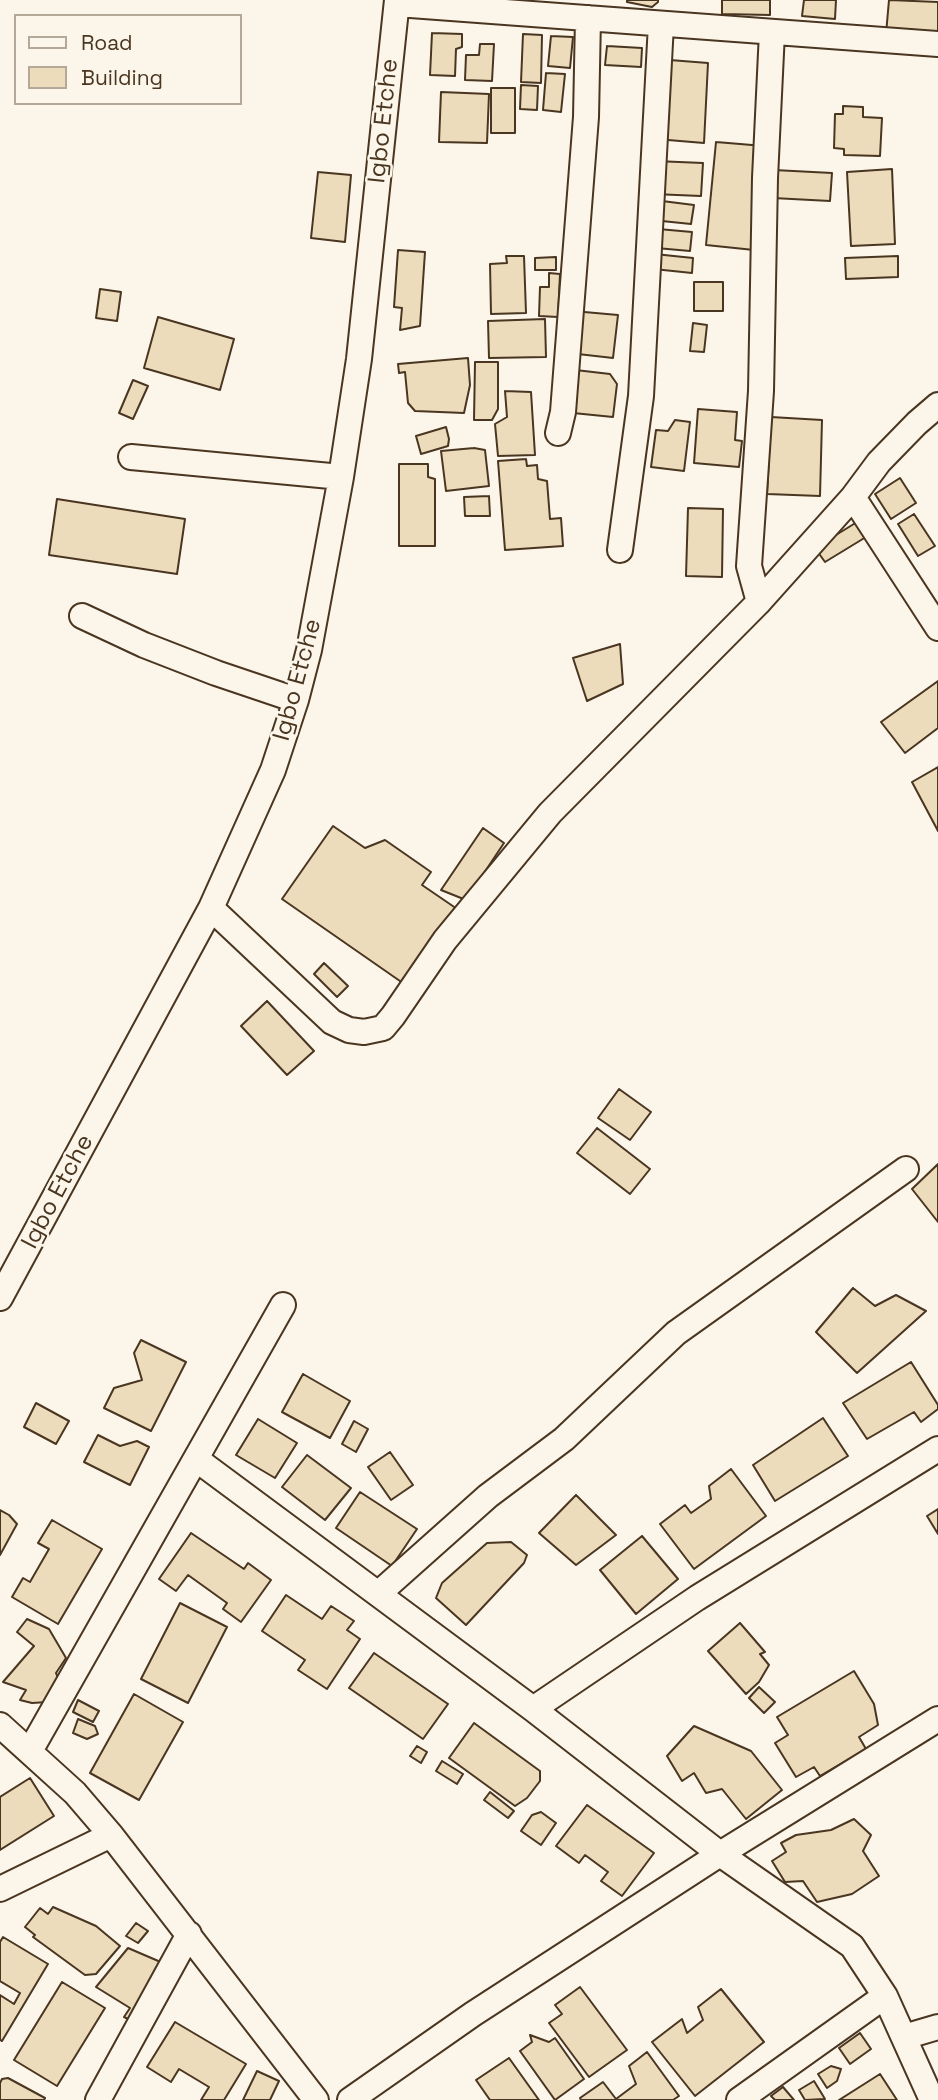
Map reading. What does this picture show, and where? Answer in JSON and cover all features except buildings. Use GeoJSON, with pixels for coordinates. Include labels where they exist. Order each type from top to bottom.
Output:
{"type":"FeatureCollection","features":[{"type":"Feature","properties":{"kind":"street"},"geometry":{"type":"LineString","coordinates":[[397,2],[938,44]]}},
{"type":"Feature","properties":{"kind":"street","name":"Igbo Etche"},"geometry":{"type":"LineString","coordinates":[[0,1298],[211,908],[273,770],[296,699],[309,650],[341,477],[359,359],[397,2]]}},
{"type":"Feature","properties":{"kind":"street"},"geometry":{"type":"LineString","coordinates":[[558,433],[563,412],[586,117],[589,18]]}},
{"type":"Feature","properties":{"kind":"street"},"geometry":{"type":"LineString","coordinates":[[620,550],[641,396],[661,24]]}},
{"type":"Feature","properties":{"kind":"street"},"geometry":{"type":"LineString","coordinates":[[759,602],[749,566],[761,391],[765,178],[772,32]]}},
{"type":"Feature","properties":{"kind":"street"},"geometry":{"type":"LineString","coordinates":[[211,908],[332,1022],[349,1030],[364,1032],[383,1028],[445,940],[550,813],[759,602],[853,497],[888,452],[938,405]]}},
{"type":"Feature","properties":{"kind":"street"},"geometry":{"type":"LineString","coordinates":[[131,457],[341,477]]}},
{"type":"Feature","properties":{"kind":"street"},"geometry":{"type":"LineString","coordinates":[[853,497],[938,628]]}},
{"type":"Feature","properties":{"kind":"street"},"geometry":{"type":"LineString","coordinates":[[82,615],[156,650],[296,699]]}},
{"type":"Feature","properties":{"kind":"street"},"geometry":{"type":"LineString","coordinates":[[378,1594],[488,1496],[564,1439],[676,1333],[906,1169]]}},
{"type":"Feature","properties":{"kind":"street"},"geometry":{"type":"LineString","coordinates":[[30,1751],[283,1305]]}},
{"type":"Feature","properties":{"kind":"street"},"geometry":{"type":"LineString","coordinates":[[533,1709],[697,1598],[938,1449]]}},
{"type":"Feature","properties":{"kind":"street"},"geometry":{"type":"LineString","coordinates":[[196,1458],[533,1709],[720,1854],[852,1946],[885,1996],[932,2100]]}},
{"type":"Feature","properties":{"kind":"street"},"geometry":{"type":"LineString","coordinates":[[350,2100],[473,2014],[720,1854],[938,1719]]}},
{"type":"Feature","properties":{"kind":"street"},"geometry":{"type":"LineString","coordinates":[[0,1725],[75,1793],[111,1835],[316,2100]]}},
{"type":"Feature","properties":{"kind":"street"},"geometry":{"type":"LineString","coordinates":[[0,1889],[111,1835]]}},
{"type":"Feature","properties":{"kind":"street"},"geometry":{"type":"LineString","coordinates":[[98,2100],[189,1934]]}},
{"type":"Feature","properties":{"kind":"street"},"geometry":{"type":"LineString","coordinates":[[739,2100],[885,1996]]}},
{"type":"Feature","properties":{"kind":"street"},"geometry":{"type":"LineString","coordinates":[[904,2037],[938,2027]]}}]}
